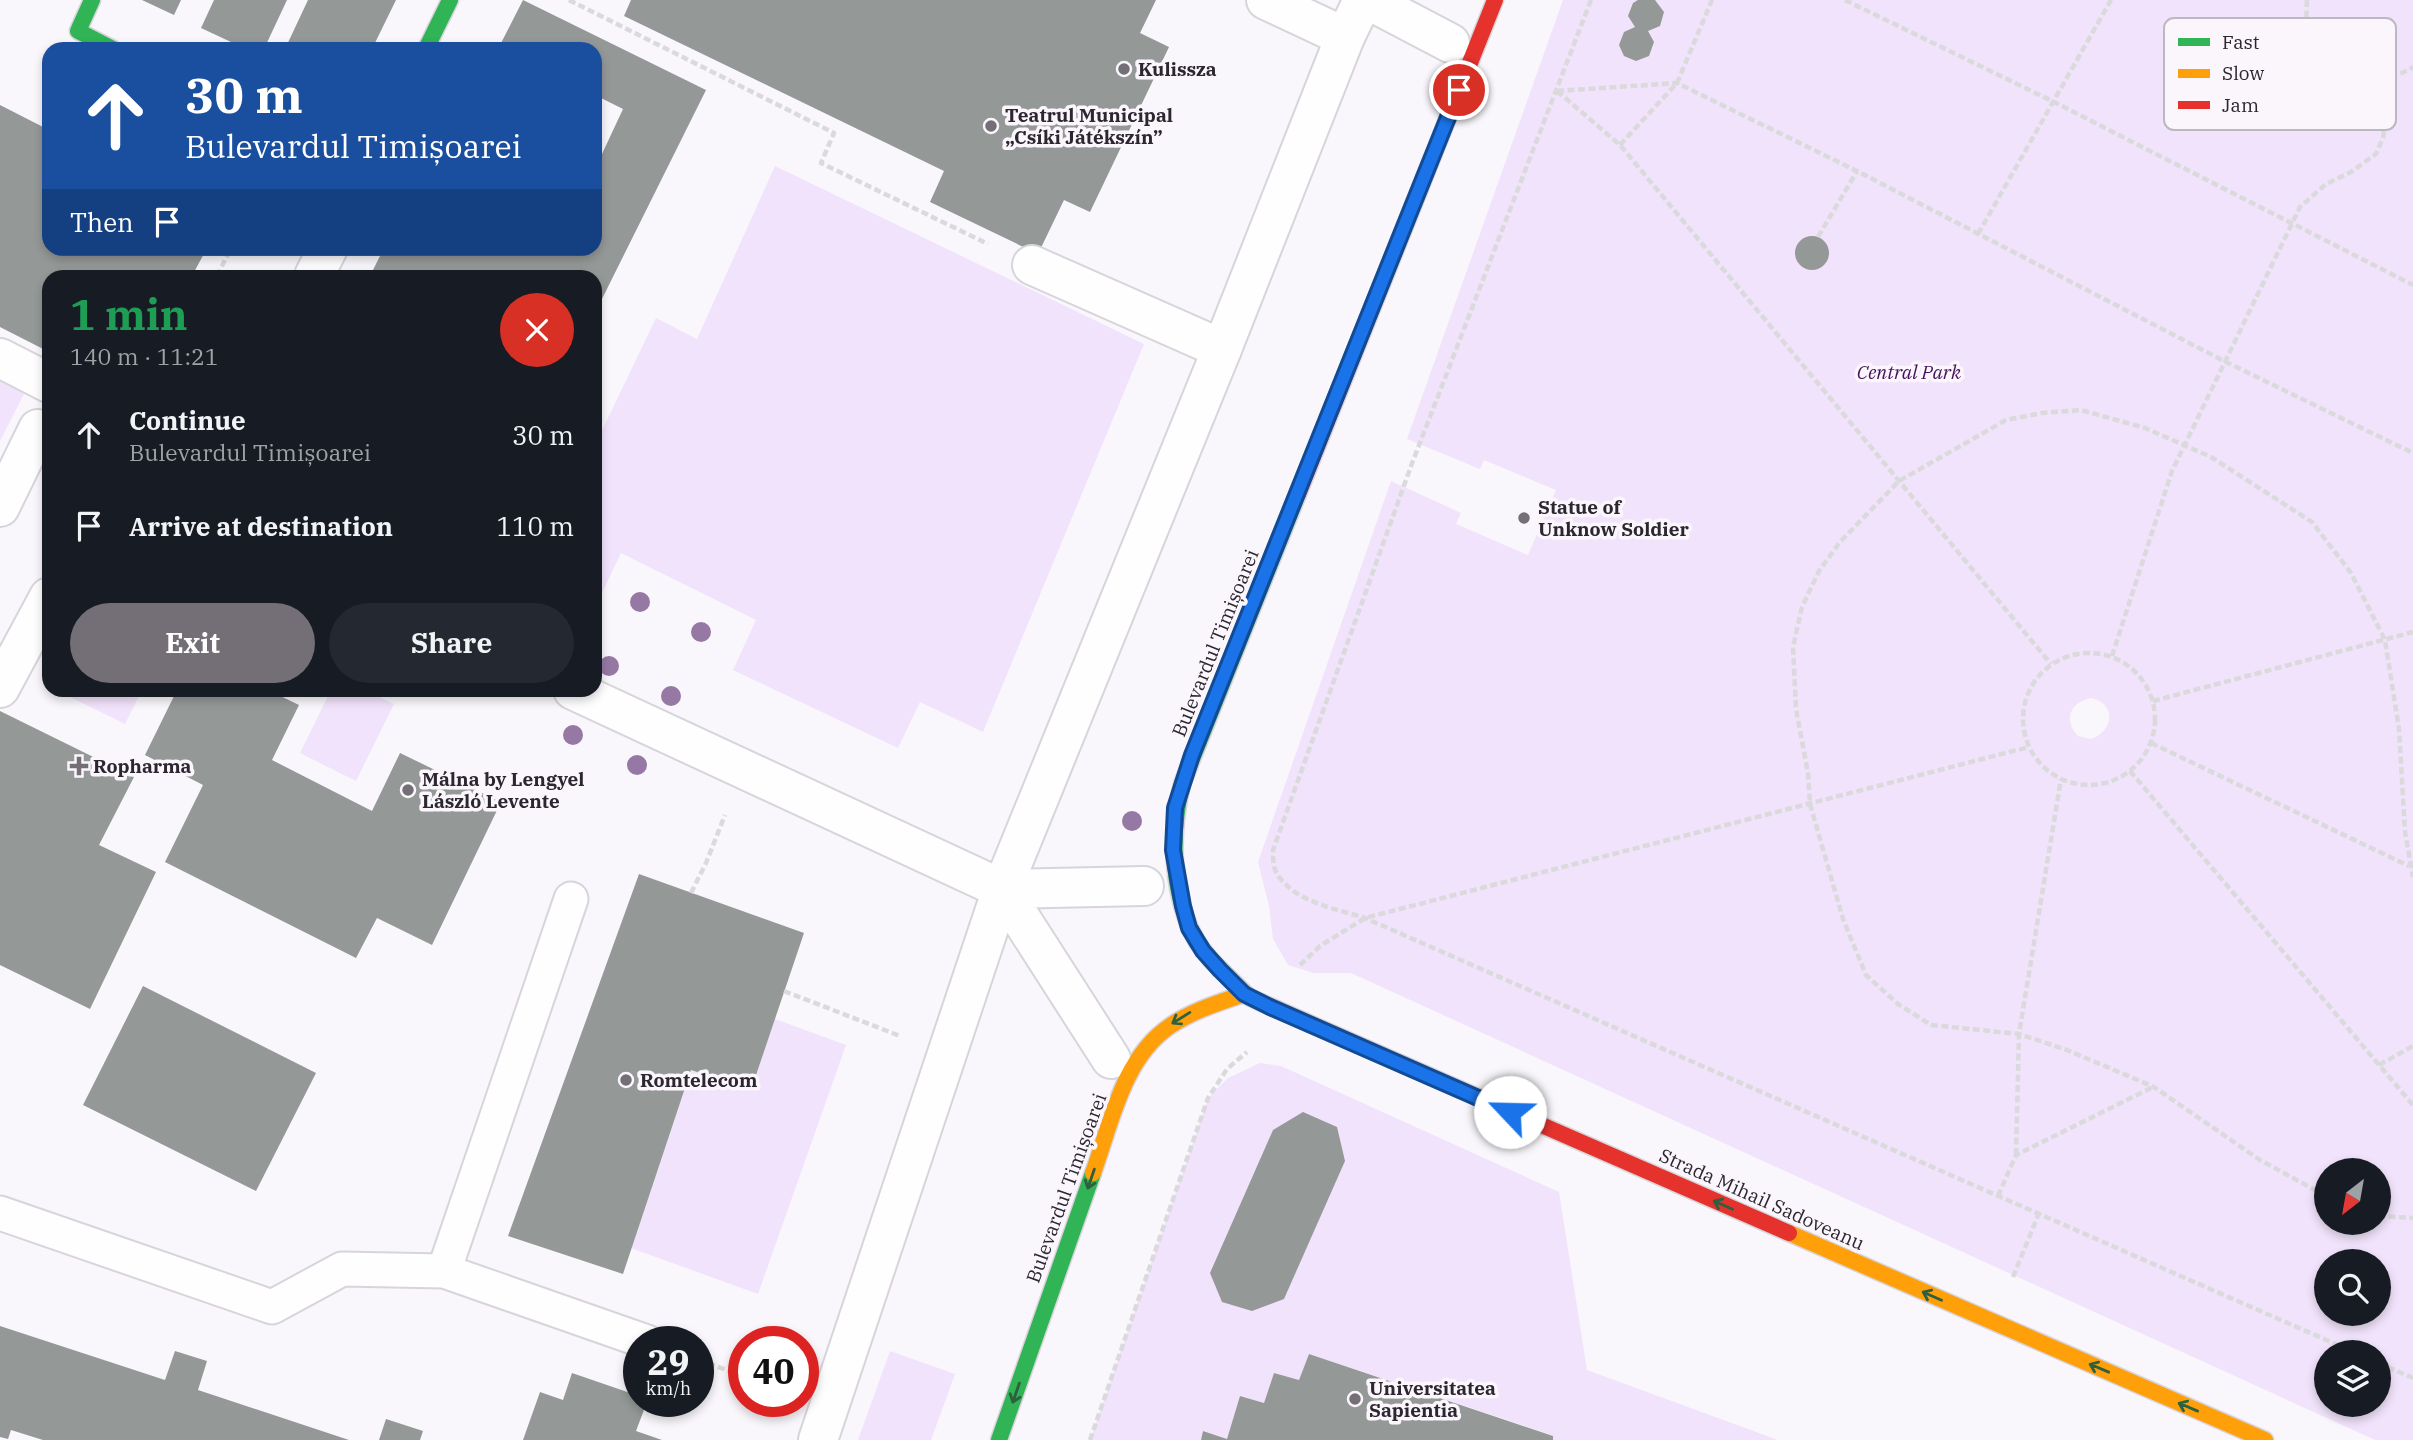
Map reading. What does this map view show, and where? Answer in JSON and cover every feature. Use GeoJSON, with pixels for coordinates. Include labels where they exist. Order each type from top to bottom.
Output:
{"type":"FeatureCollection","features":[{"type":"Feature","properties":{"kind":"street"},"geometry":{"type":"LineString","coordinates":[[92,0],[78,31],[99,42]]}},
{"type":"Feature","properties":{"kind":"street"},"geometry":{"type":"LineString","coordinates":[[429,42],[450,0]]}},
{"type":"Feature","properties":{"kind":"street"},"geometry":{"type":"LineString","coordinates":[[1266,0],[1345,37]]}},
{"type":"Feature","properties":{"kind":"street"},"geometry":{"type":"LineString","coordinates":[[818,1440],[1002,889],[1222,349],[1345,37],[1365,0],[1450,43]]}},
{"type":"Feature","properties":{"kind":"street","name":"Bulevardul Timișoarei"},"geometry":{"type":"LineString","coordinates":[[999,1440],[1114,1114],[1133,1068],[1152,1042],[1190,1012],[1244,994],[1203,951],[1189,928],[1173,850],[1175,808],[1198,742],[1495,0]]}},
{"type":"Feature","properties":{"kind":"street"},"geometry":{"type":"LineString","coordinates":[[1032,265],[1222,349]]}},
{"type":"Feature","properties":{"kind":"street"},"geometry":{"type":"LineString","coordinates":[[0,359],[42,380]]}},
{"type":"Feature","properties":{"kind":"street"},"geometry":{"type":"LineString","coordinates":[[0,507],[42,429]]}},
{"type":"Feature","properties":{"kind":"street"},"geometry":{"type":"LineString","coordinates":[[0,688],[42,610]]}},
{"type":"Feature","properties":{"kind":"street"},"geometry":{"type":"LineString","coordinates":[[588,697],[1002,889],[1144,886]]}},
{"type":"Feature","properties":{"kind":"street"},"geometry":{"type":"LineString","coordinates":[[1002,889],[1111,1059]]}},
{"type":"Feature","properties":{"kind":"street","name":"Strada Mihail Sadoveanu"},"geometry":{"type":"LineString","coordinates":[[1244,994],[1994,1323],[2211,1429],[2265,1440]]}},
{"type":"Feature","properties":{"kind":"lane"},"geometry":{"type":"LineString","coordinates":[[444,1271],[571,899]]}},
{"type":"Feature","properties":{"kind":"lane"},"geometry":{"type":"LineString","coordinates":[[0,1213],[272,1307],[342,1269],[444,1271],[623,1334]]}},
{"type":"Feature","properties":{"kind":"path"},"geometry":{"type":"LineString","coordinates":[[569,0],[834,133],[821,163],[1032,265]]}},
{"type":"Feature","properties":{"kind":"path"},"geometry":{"type":"LineString","coordinates":[[1591,0],[1411,466],[1273,850],[1275,870],[1291,890],[1315,902],[1365,918],[2327,1340]]}},
{"type":"Feature","properties":{"kind":"path"},"geometry":{"type":"LineString","coordinates":[[1620,145],[1677,83],[1712,0]]}},
{"type":"Feature","properties":{"kind":"path"},"geometry":{"type":"LineString","coordinates":[[1845,0],[2054,102],[2413,285]]}},
{"type":"Feature","properties":{"kind":"path"},"geometry":{"type":"LineString","coordinates":[[1978,234],[2111,0]]}},
{"type":"Feature","properties":{"kind":"path"},"geometry":{"type":"LineString","coordinates":[[2306,18],[2307,0]]}},
{"type":"Feature","properties":{"kind":"path"},"geometry":{"type":"LineString","coordinates":[[2396,77],[2413,67]]}},
{"type":"Feature","properties":{"kind":"path"},"geometry":{"type":"LineString","coordinates":[[1557,91],[1677,83],[1857,172],[2224,361],[2413,453]]}},
{"type":"Feature","properties":{"kind":"path"},"geometry":{"type":"LineString","coordinates":[[1557,91],[1620,145],[2052,664]]}},
{"type":"Feature","properties":{"kind":"path"},"geometry":{"type":"LineString","coordinates":[[2112,656],[2172,471],[2300,207],[2326,184],[2351,172],[2376,154],[2384,130]]}},
{"type":"Feature","properties":{"kind":"path"},"geometry":{"type":"LineString","coordinates":[[1818,237],[1857,172]]}},
{"type":"Feature","properties":{"kind":"path"},"geometry":{"type":"LineString","coordinates":[[2314,1189],[2260,1160],[2154,1087],[2067,1050],[2019,1034],[1931,1025],[1898,1004],[1866,975],[1843,919],[1810,804],[1808,773],[1796,709],[1793,647],[1802,607],[1818,571],[1840,542],[1899,481],[2006,420],[2042,413],[2081,410],[2146,428],[2211,457],[2312,522],[2351,573],[2385,640],[2399,729],[2405,832],[2413,877]]}},
{"type":"Feature","properties":{"kind":"path"},"geometry":{"type":"LineString","coordinates":[[2153,701],[2413,632]]}},
{"type":"Feature","properties":{"kind":"path"},"geometry":{"type":"LineString","coordinates":[[2091,653],[2112,656],[2130,667],[2144,682],[2153,701],[2156,722],[2151,743],[2143,759],[2115,780],[2097,785],[2061,779],[2042,765],[2029,747],[2024,732],[2025,702],[2031,687],[2052,664],[2070,655],[2091,653]]}},
{"type":"Feature","properties":{"kind":"path"},"geometry":{"type":"LineString","coordinates":[[2151,743],[2411,866]]}},
{"type":"Feature","properties":{"kind":"path"},"geometry":{"type":"LineString","coordinates":[[1295,972],[1320,946],[1365,918],[2029,747]]}},
{"type":"Feature","properties":{"kind":"path"},"geometry":{"type":"LineString","coordinates":[[691,893],[706,863],[743,769]]}},
{"type":"Feature","properties":{"kind":"path"},"geometry":{"type":"LineString","coordinates":[[2130,771],[2413,1105]]}},
{"type":"Feature","properties":{"kind":"path"},"geometry":{"type":"LineString","coordinates":[[1998,1196],[2015,1156],[2019,1034],[2061,779]]}},
{"type":"Feature","properties":{"kind":"path"},"geometry":{"type":"LineString","coordinates":[[784,991],[947,1054]]}},
{"type":"Feature","properties":{"kind":"path"},"geometry":{"type":"LineString","coordinates":[[1090,1440],[1208,1098],[1227,1069],[1256,1045]]}},
{"type":"Feature","properties":{"kind":"path"},"geometry":{"type":"LineString","coordinates":[[2379,1065],[2413,1046]]}},
{"type":"Feature","properties":{"kind":"path"},"geometry":{"type":"LineString","coordinates":[[2015,1156],[2154,1087]]}},
{"type":"Feature","properties":{"kind":"path"},"geometry":{"type":"LineString","coordinates":[[1994,1323],[2039,1213]]}},
{"type":"Feature","properties":{"kind":"path"},"geometry":{"type":"LineString","coordinates":[[2391,1217],[2413,1218]]}},
{"type":"Feature","properties":{"kind":"path"},"geometry":{"type":"LineString","coordinates":[[2391,1369],[2413,1378]]}},
{"type":"Feature","properties":{"kind":"green space","name":"Central Park"},"geometry":{"type":"Polygon","coordinates":[[[1563,0],[2413,0],[2413,1440],[2375,1440],[2325,1417],[2391,1417],[2391,1340],[2314,1340],[2314,1412],[1351,973],[1313,973],[1288,965],[1273,939],[1269,906],[1258,862],[1391,481],[1461,513],[1456,524],[1528,555],[1556,490],[1484,460],[1480,469],[1407,439],[1563,0]],[[2091,698],[2084,700],[2071,712],[2071,724],[2078,736],[2091,739],[2099,735],[2108,724],[2108,712],[2099,701],[2091,698]]]}},
{"type":"Feature","properties":{"kind":"green space"},"geometry":{"type":"Polygon","coordinates":[[[775,166],[1144,344],[983,732],[920,702],[898,748],[733,670],[756,620],[621,553],[602,593],[602,430],[656,318],[697,339],[775,166]]]}},
{"type":"Feature","properties":{"kind":"green space"},"geometry":{"type":"Polygon","coordinates":[[[0,377],[26,390],[0,441],[0,377]]]}},
{"type":"Feature","properties":{"kind":"green space"},"geometry":{"type":"Polygon","coordinates":[[[70,697],[138,697],[125,724],[70,697]]]}},
{"type":"Feature","properties":{"kind":"green space"},"geometry":{"type":"Polygon","coordinates":[[[328,697],[380,697],[394,704],[356,781],[300,753],[328,697]]]}},
{"type":"Feature","properties":{"kind":"green space"},"geometry":{"type":"Polygon","coordinates":[[[775,1019],[846,1045],[758,1294],[631,1248],[691,1070],[751,1090],[775,1019]]]}},
{"type":"Feature","properties":{"kind":"green space"},"geometry":{"type":"Polygon","coordinates":[[[1260,1063],[1281,1066],[1559,1192],[1587,1370],[1778,1440],[1553,1440],[1552,1435],[1309,1354],[1299,1380],[1274,1373],[1264,1403],[1240,1396],[1227,1439],[1204,1431],[1201,1440],[1090,1440],[1208,1098],[1228,1078],[1260,1063]]]}},
{"type":"Feature","properties":{"kind":"green space"},"geometry":{"type":"Polygon","coordinates":[[[890,1351],[955,1374],[931,1440],[858,1440],[890,1351]]]}},
{"type":"Feature","properties":{"kind":"building"},"geometry":{"type":"Polygon","coordinates":[[[142,0],[181,0],[174,15],[142,0]]]}},
{"type":"Feature","properties":{"kind":"building"},"geometry":{"type":"Polygon","coordinates":[[[214,0],[287,0],[267,42],[231,42],[201,28],[214,0]]]}},
{"type":"Feature","properties":{"kind":"building"},"geometry":{"type":"Polygon","coordinates":[[[308,0],[396,0],[375,42],[288,42],[308,0]]]}},
{"type":"Feature","properties":{"kind":"building"},"geometry":{"type":"Polygon","coordinates":[[[523,0],[706,90],[602,299],[602,270],[373,270],[380,256],[602,256],[602,154],[623,109],[602,98],[602,42],[502,42],[523,0]]]}},
{"type":"Feature","properties":{"kind":"building","name":"Teatrul Municipal „Csíki Játékszín”"},"geometry":{"type":"Polygon","coordinates":[[[631,0],[1156,0],[1140,33],[1169,47],[1090,212],[1064,200],[1038,254],[930,202],[944,171],[624,16],[631,0]]]}},
{"type":"Feature","properties":{"kind":"building"},"geometry":{"type":"Polygon","coordinates":[[[1638,0],[1655,0],[1664,12],[1660,26],[1648,31],[1654,42],[1649,56],[1636,61],[1624,56],[1619,45],[1624,32],[1635,27],[1628,16],[1633,3],[1638,0]]]}},
{"type":"Feature","properties":{"kind":"building"},"geometry":{"type":"Polygon","coordinates":[[[0,105],[42,126],[42,256],[203,256],[195,270],[42,270],[42,348],[0,327],[0,105]]]}},
{"type":"Feature","properties":{"kind":"building"},"geometry":{"type":"Polygon","coordinates":[[[1812,236],[1824,241],[1829,253],[1824,265],[1812,270],[1800,265],[1795,253],[1800,241],[1812,236]]]}},
{"type":"Feature","properties":{"kind":"building"},"geometry":{"type":"Polygon","coordinates":[[[174,697],[282,697],[299,705],[272,760],[372,811],[400,753],[501,802],[432,945],[377,918],[356,958],[165,862],[203,785],[145,755],[174,697]]]}},
{"type":"Feature","properties":{"kind":"building"},"geometry":{"type":"Polygon","coordinates":[[[0,711],[134,777],[99,845],[156,872],[90,1009],[0,965],[0,711]]]}},
{"type":"Feature","properties":{"kind":"building","name":"Romtelecom"},"geometry":{"type":"Polygon","coordinates":[[[639,874],[804,933],[751,1090],[691,1070],[623,1274],[508,1236],[639,874]]]}},
{"type":"Feature","properties":{"kind":"building"},"geometry":{"type":"Polygon","coordinates":[[[143,986],[316,1073],[256,1191],[83,1105],[143,986]]]}},
{"type":"Feature","properties":{"kind":"building"},"geometry":{"type":"Polygon","coordinates":[[[1303,1112],[1337,1127],[1345,1161],[1284,1299],[1252,1311],[1222,1302],[1210,1273],[1273,1130],[1303,1112]]]}},
{"type":"Feature","properties":{"kind":"building"},"geometry":{"type":"Polygon","coordinates":[[[0,1326],[165,1380],[175,1351],[207,1361],[198,1390],[349,1440],[43,1440],[11,1430],[8,1439],[0,1437],[0,1326]]]}},
{"type":"Feature","properties":{"kind":"building","name":"Universitatea Sapientia"},"geometry":{"type":"Polygon","coordinates":[[[1309,1354],[1553,1436],[1553,1440],[1201,1440],[1203,1431],[1227,1439],[1240,1396],[1264,1403],[1274,1373],[1299,1380],[1309,1354]]]}},
{"type":"Feature","properties":{"kind":"building"},"geometry":{"type":"Polygon","coordinates":[[[572,1373],[623,1391],[623,1417],[641,1417],[636,1431],[662,1440],[523,1440],[540,1392],[563,1400],[572,1373]]]}},
{"type":"Feature","properties":{"kind":"building"},"geometry":{"type":"Polygon","coordinates":[[[386,1419],[423,1431],[420,1440],[379,1440],[386,1419]]]}},
{"type":"Feature","properties":{"kind":"traffic: fast"},"geometry":{"type":"LineString","coordinates":[[92,0],[78,31],[99,42]]}},
{"type":"Feature","properties":{"kind":"traffic: fast"},"geometry":{"type":"LineString","coordinates":[[429,42],[450,0]]}},
{"type":"Feature","properties":{"kind":"traffic: fast"},"geometry":{"type":"LineString","coordinates":[[1189,926],[1179,891],[1175,856],[1176,820],[1182,784],[1298,494]]}},
{"type":"Feature","properties":{"kind":"traffic: fast"},"geometry":{"type":"LineString","coordinates":[[999,1440],[1093,1173]]}},
{"type":"Feature","properties":{"kind":"traffic: slow"},"geometry":{"type":"LineString","coordinates":[[1189,926],[1211,960],[1249,997],[1459,1089]]}},
{"type":"Feature","properties":{"kind":"traffic: slow"},"geometry":{"type":"LineString","coordinates":[[1093,1173],[1130,1073],[1154,1039],[1187,1016],[1244,994]]}},
{"type":"Feature","properties":{"kind":"traffic: slow"},"geometry":{"type":"LineString","coordinates":[[1789,1233],[2265,1440]]}},
{"type":"Feature","properties":{"kind":"traffic: jam"},"geometry":{"type":"LineString","coordinates":[[1298,494],[1495,0]]}},
{"type":"Feature","properties":{"kind":"traffic: jam"},"geometry":{"type":"LineString","coordinates":[[1459,1089],[1789,1233]]}},
{"type":"Feature","properties":{"kind":"place","name":"Kulissza"},"geometry":{"type":"Point","coordinates":[1124,69]}},
{"type":"Feature","properties":{"kind":"place","name":"Teatrul Municipal „Csíki Játékszín”"},"geometry":{"type":"Point","coordinates":[991,126]}},
{"type":"Feature","properties":{"kind":"place","name":"Statue of Unknow Soldier"},"geometry":{"type":"Point","coordinates":[1524,518]}},
{"type":"Feature","properties":{"kind":"place","name":"Ropharma"},"geometry":{"type":"Point","coordinates":[79,766]}},
{"type":"Feature","properties":{"kind":"place","name":"Málna by Lengyel László Levente"},"geometry":{"type":"Point","coordinates":[408,790]}},
{"type":"Feature","properties":{"kind":"place","name":"Romtelecom"},"geometry":{"type":"Point","coordinates":[626,1080]}},
{"type":"Feature","properties":{"kind":"place","name":"Universitatea Sapientia"},"geometry":{"type":"Point","coordinates":[1355,1399]}},
{"type":"Feature","properties":{"kind":"route"},"geometry":{"type":"LineString","coordinates":[[1459,90],[1192,755],[1175,808],[1173,850],[1189,928],[1203,951],[1244,994],[1510,1112]]}}]}
